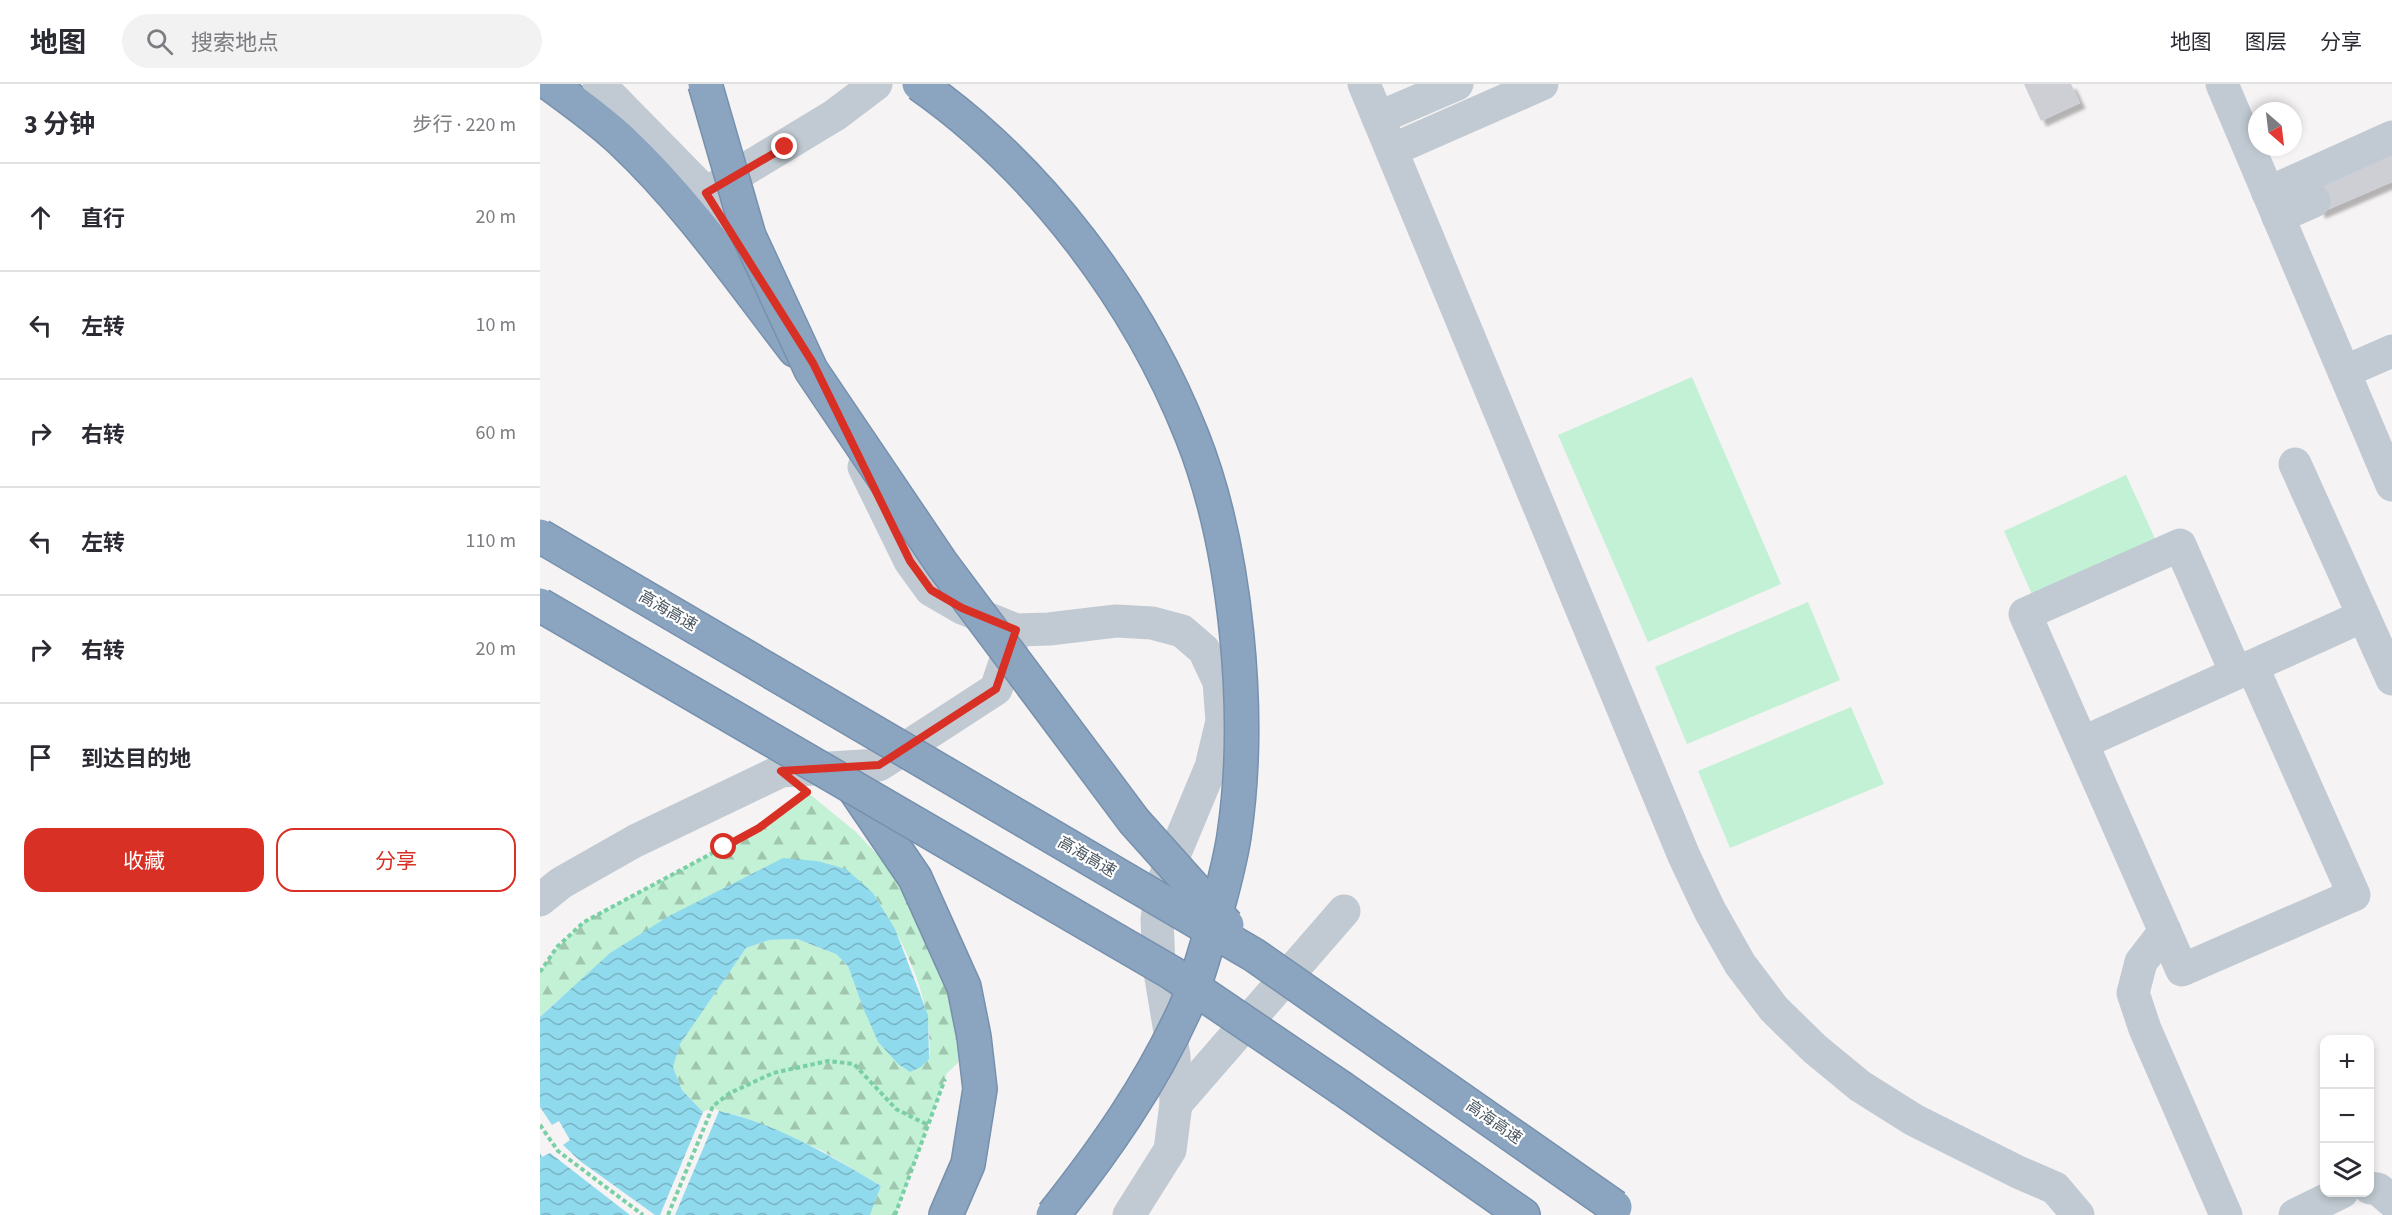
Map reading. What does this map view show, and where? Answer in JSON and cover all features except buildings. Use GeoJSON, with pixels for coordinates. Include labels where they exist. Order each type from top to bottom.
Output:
{"type":"FeatureCollection","features":[{"type":"Feature","properties":{"kind":"highway"},"geometry":{"type":"LineString","coordinates":[[550,84],[621,140],[655,174],[698,226],[811,370],[942,564],[1134,821],[1254,955]]}},
{"type":"Feature","properties":{"kind":"highway"},"geometry":{"type":"LineString","coordinates":[[705,84],[749,236],[811,370]]}},
{"type":"Feature","properties":{"kind":"highway"},"geometry":{"type":"LineString","coordinates":[[919,84],[974,128],[1031,183],[1103,271],[1131,314],[1158,362],[1193,438],[1212,501],[1234,609],[1242,730],[1240,790],[1234,838],[1205,952],[1186,1007],[1158,1062],[1119,1128],[1053,1215]]}},
{"type":"Feature","properties":{"kind":"highway","name":"高海高速"},"geometry":{"type":"LineString","coordinates":[[540,536],[1254,955],[1623,1212]]}},
{"type":"Feature","properties":{"kind":"highway"},"geometry":{"type":"LineString","coordinates":[[540,604],[1172,973],[1523,1215]]}},
{"type":"Feature","properties":{"kind":"highway"},"geometry":{"type":"LineString","coordinates":[[851,784],[915,878],[964,987],[974,1037],[980,1089],[968,1164],[946,1215]]}},
{"type":"Feature","properties":{"kind":"street"},"geometry":{"type":"LineString","coordinates":[[599,84],[706,193],[813,363],[910,561],[931,590],[962,608],[1016,630],[1049,629],[1116,621],[1152,622],[1182,631],[1204,650],[1219,682],[1222,721],[1211,766],[1163,882],[1157,919],[1159,966],[1174,1056],[1176,1104],[1170,1150],[1129,1215]]}},
{"type":"Feature","properties":{"kind":"street"},"geometry":{"type":"LineString","coordinates":[[706,193],[835,115],[876,84]]}},
{"type":"Feature","properties":{"kind":"street"},"geometry":{"type":"LineString","coordinates":[[1364,84],[1684,856],[1710,911],[1740,964],[1774,1009],[1815,1049],[1860,1086],[1914,1120],[2055,1188],[2078,1215]]}},
{"type":"Feature","properties":{"kind":"street"},"geometry":{"type":"LineString","coordinates":[[1378,118],[1457,84]]}},
{"type":"Feature","properties":{"kind":"street"},"geometry":{"type":"LineString","coordinates":[[1392,150],[1542,84]]}},
{"type":"Feature","properties":{"kind":"street"},"geometry":{"type":"LineString","coordinates":[[2222,84],[2392,484]]}},
{"type":"Feature","properties":{"kind":"street"},"geometry":{"type":"LineString","coordinates":[[2273,205],[2392,137]]}},
{"type":"Feature","properties":{"kind":"street"},"geometry":{"type":"LineString","coordinates":[[2273,205],[2314,201]]}},
{"type":"Feature","properties":{"kind":"street"},"geometry":{"type":"LineString","coordinates":[[2344,372],[2392,351]]}},
{"type":"Feature","properties":{"kind":"street"},"geometry":{"type":"LineString","coordinates":[[2295,464],[2363,616],[2385,645],[2392,680]]}},
{"type":"Feature","properties":{"kind":"street"},"geometry":{"type":"LineString","coordinates":[[2180,545],[2244,670],[2354,895],[2182,970],[2025,614],[2180,545]]}},
{"type":"Feature","properties":{"kind":"street"},"geometry":{"type":"LineString","coordinates":[[2082,743],[2363,616]]}},
{"type":"Feature","properties":{"kind":"street"},"geometry":{"type":"LineString","coordinates":[[540,900],[561,883],[635,841],[781,771],[879,765],[996,689],[1016,630]]}},
{"type":"Feature","properties":{"kind":"street"},"geometry":{"type":"LineString","coordinates":[[1176,1104],[1344,911]]}},
{"type":"Feature","properties":{"kind":"street"},"geometry":{"type":"LineString","coordinates":[[2165,931],[2141,962],[2133,993],[2145,1029],[2226,1215]]}},
{"type":"Feature","properties":{"kind":"street"},"geometry":{"type":"LineString","coordinates":[[2374,1188],[2378,1189],[2392,1201]]}},
{"type":"Feature","properties":{"kind":"street"},"geometry":{"type":"LineString","coordinates":[[2295,1215],[2332,1197]]}},
{"type":"Feature","properties":{"kind":"path"},"geometry":{"type":"LineString","coordinates":[[540,972],[557,947],[584,922],[759,828],[807,792],[781,771]]}},
{"type":"Feature","properties":{"kind":"path"},"geometry":{"type":"LineString","coordinates":[[668,1215],[713,1106],[730,1093],[773,1073],[828,1061],[854,1064],[896,1109],[928,1125]]}},
{"type":"Feature","properties":{"kind":"path"},"geometry":{"type":"LineString","coordinates":[[895,1215],[947,1073]]}},
{"type":"Feature","properties":{"kind":"path"},"geometry":{"type":"LineString","coordinates":[[540,1125],[558,1150],[643,1215]]}},
{"type":"Feature","properties":{"kind":"green space"},"geometry":{"type":"Polygon","coordinates":[[[1692,377],[1781,584],[1648,642],[1558,435],[1692,377]]]}},
{"type":"Feature","properties":{"kind":"green space"},"geometry":{"type":"Polygon","coordinates":[[[2126,475],[2157,543],[2034,599],[2004,531],[2126,475]]]}},
{"type":"Feature","properties":{"kind":"green space"},"geometry":{"type":"Polygon","coordinates":[[[1808,602],[1840,680],[1687,744],[1655,667],[1808,602]]]}},
{"type":"Feature","properties":{"kind":"green space"},"geometry":{"type":"Polygon","coordinates":[[[1851,707],[1884,784],[1730,848],[1698,771],[1851,707]]]}},
{"type":"Feature","properties":{"kind":"green space"},"geometry":{"type":"Polygon","coordinates":[[[807,792],[856,832],[902,881],[963,1014],[958,1063],[947,1073],[895,1215],[870,1215],[881,1186],[821,1150],[713,1107],[703,1112],[682,1090],[673,1067],[680,1043],[746,948],[769,940],[797,939],[836,954],[848,966],[878,1042],[898,1064],[929,1059],[927,1015],[922,993],[896,931],[873,893],[559,999],[540,1017],[540,972],[557,947],[584,922],[759,828],[807,792]]]}},
{"type":"Feature","properties":{"kind":"water"},"geometry":{"type":"Polygon","coordinates":[[[783,858],[817,861],[846,869],[873,893],[895,929],[928,1015],[929,1059],[921,1067],[910,1072],[898,1064],[878,1042],[848,966],[836,954],[797,939],[769,940],[746,948],[680,1044],[673,1067],[682,1090],[703,1112],[660,1215],[655,1215],[580,1161],[563,1145],[570,1140],[559,1121],[552,1125],[540,1107],[540,1017],[610,953],[669,916],[783,858]]]}},
{"type":"Feature","properties":{"kind":"water"},"geometry":{"type":"Polygon","coordinates":[[[719,1111],[783,1133],[881,1186],[870,1215],[675,1215],[719,1111]]]}},
{"type":"Feature","properties":{"kind":"water"},"geometry":{"type":"Polygon","coordinates":[[[540,1153],[542,1157],[550,1153],[630,1215],[540,1215],[540,1153]]]}},
{"type":"Feature","properties":{"kind":"route"},"geometry":{"type":"LineString","coordinates":[[724,847],[759,828],[807,792],[781,771],[879,765],[996,689],[1016,630],[962,608],[931,590],[910,561],[813,363],[706,193],[785,147]]}}]}
